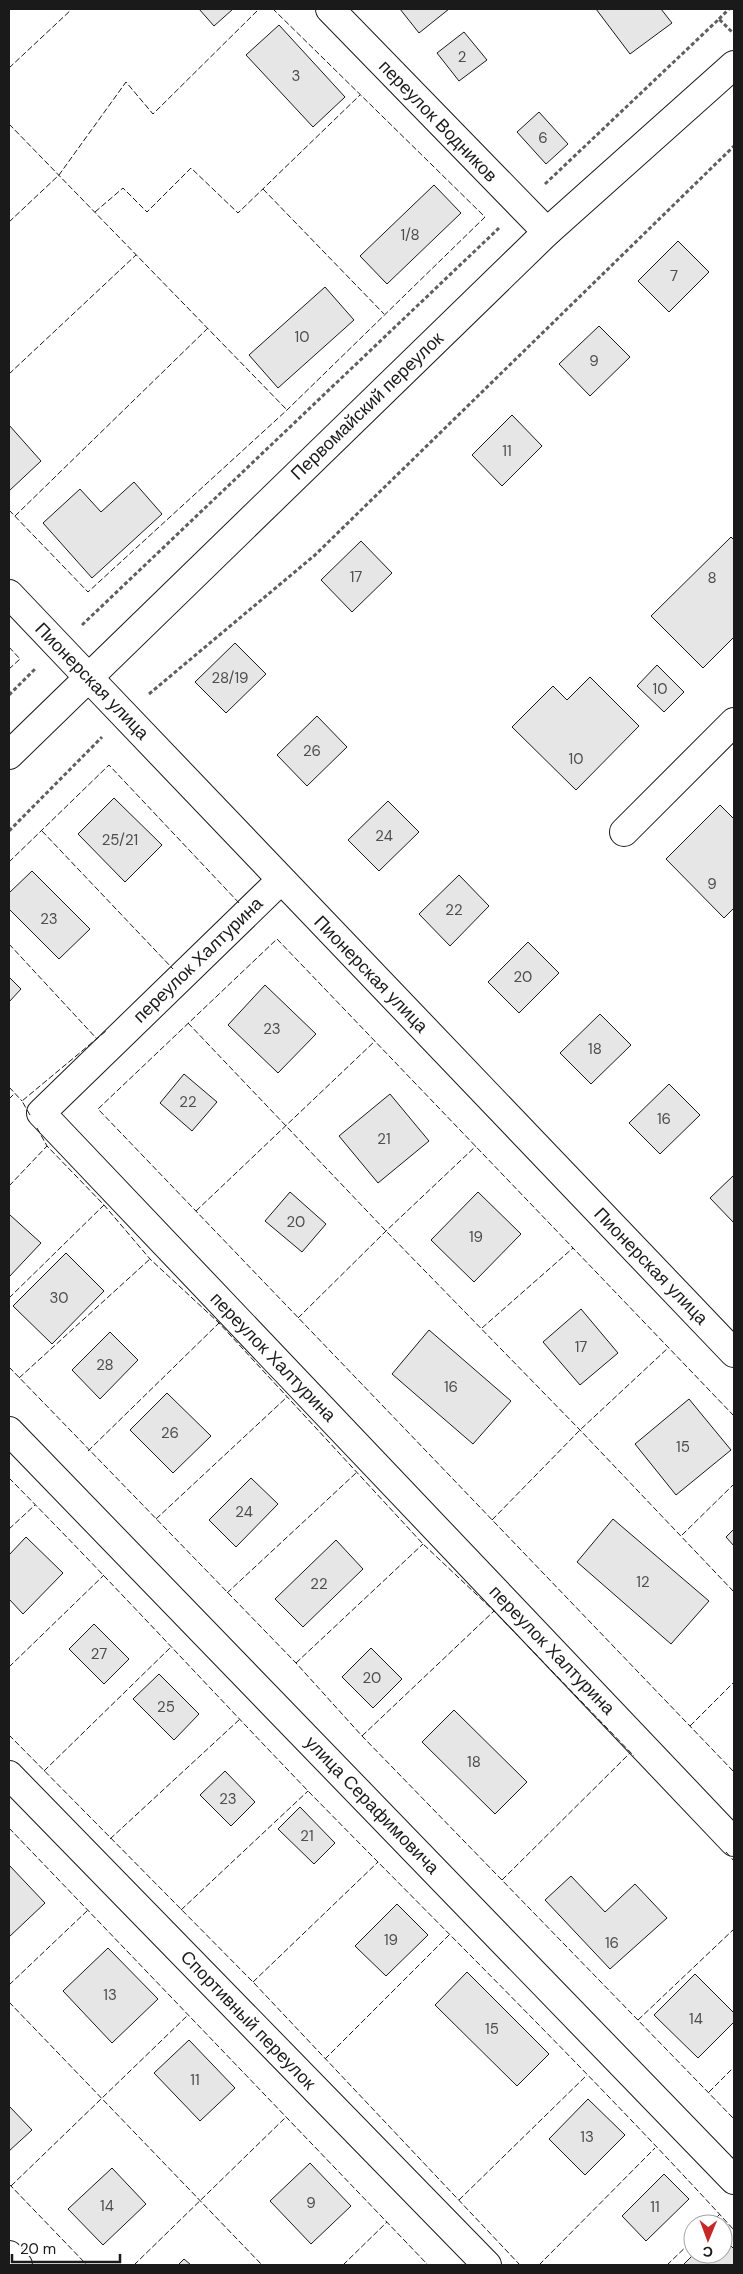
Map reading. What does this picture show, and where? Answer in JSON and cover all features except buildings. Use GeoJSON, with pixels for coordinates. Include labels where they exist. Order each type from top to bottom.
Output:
{"type":"FeatureCollection","features":[{"type":"Feature","properties":{"kind":"street","name":"переулок Водников"},"geometry":{"type":"LineString","coordinates":[[330,9],[546,232]]}},
{"type":"Feature","properties":{"kind":"street","name":"Первомайский переулок"},"geometry":{"type":"LineString","coordinates":[[9,755],[546,232],[734,65]]}},
{"type":"Feature","properties":{"kind":"street","name":"Пионерская улица"},"geometry":{"type":"LineString","coordinates":[[9,594],[88,676],[116,723],[281,880],[734,1353]]}},
{"type":"Feature","properties":{"kind":"street"},"geometry":{"type":"LineString","coordinates":[[624,832],[734,722]]}},
{"type":"Feature","properties":{"kind":"street","name":"переулок Халтурина"},"geometry":{"type":"LineString","coordinates":[[281,880],[41,1113],[734,1842]]}},
{"type":"Feature","properties":{"kind":"street","name":"улица Серафимовича"},"geometry":{"type":"LineString","coordinates":[[9,1431],[734,2180]]}},
{"type":"Feature","properties":{"kind":"street","name":"Спортивный переулок"},"geometry":{"type":"LineString","coordinates":[[9,1775],[487,2265]]}},
{"type":"Feature","properties":{"kind":"street"},"geometry":{"type":"LineString","coordinates":[[9,2256],[18,2265]]}},
{"type":"Feature","properties":{"kind":"path"},"geometry":{"type":"LineString","coordinates":[[9,694],[729,9]]}},
{"type":"Feature","properties":{"kind":"path"},"geometry":{"type":"LineString","coordinates":[[719,19],[734,35]]}},
{"type":"Feature","properties":{"kind":"path"},"geometry":{"type":"LineString","coordinates":[[9,831],[116,723],[314,555],[734,146]]}},
{"type":"Feature","properties":{"kind":"fence"},"geometry":{"type":"LineString","coordinates":[[9,68],[72,9]]}},
{"type":"Feature","properties":{"kind":"fence"},"geometry":{"type":"LineString","coordinates":[[9,222],[59,175],[126,82],[153,114],[259,9]]}},
{"type":"Feature","properties":{"kind":"fence"},"geometry":{"type":"LineString","coordinates":[[9,510],[88,592],[287,410],[485,217],[273,9]]}},
{"type":"Feature","properties":{"kind":"fence"},"geometry":{"type":"LineString","coordinates":[[95,212],[123,188],[147,212],[191,168],[238,213],[360,95]]}},
{"type":"Feature","properties":{"kind":"fence"},"geometry":{"type":"LineString","coordinates":[[9,124],[287,410]]}},
{"type":"Feature","properties":{"kind":"fence"},"geometry":{"type":"LineString","coordinates":[[263,189],[384,314]]}},
{"type":"Feature","properties":{"kind":"fence"},"geometry":{"type":"LineString","coordinates":[[9,374],[136,255]]}},
{"type":"Feature","properties":{"kind":"fence"},"geometry":{"type":"LineString","coordinates":[[15,516],[208,328]]}},
{"type":"Feature","properties":{"kind":"fence"},"geometry":{"type":"LineString","coordinates":[[9,647],[20,659],[9,669]]}},
{"type":"Feature","properties":{"kind":"fence"},"geometry":{"type":"LineString","coordinates":[[9,862],[109,765],[240,904]]}},
{"type":"Feature","properties":{"kind":"fence"},"geometry":{"type":"LineString","coordinates":[[42,831],[173,969]]}},
{"type":"Feature","properties":{"kind":"fence"},"geometry":{"type":"LineString","coordinates":[[734,1416],[277,939],[98,1109],[734,1772]]}},
{"type":"Feature","properties":{"kind":"fence"},"geometry":{"type":"LineString","coordinates":[[9,944],[97,1039]]}},
{"type":"Feature","properties":{"kind":"fence"},"geometry":{"type":"LineString","coordinates":[[188,1023],[734,1592]]}},
{"type":"Feature","properties":{"kind":"fence"},"geometry":{"type":"LineString","coordinates":[[30,1115],[22,1101],[106,1031]]}},
{"type":"Feature","properties":{"kind":"fence"},"geometry":{"type":"LineString","coordinates":[[196,1211],[375,1041]]}},
{"type":"Feature","properties":{"kind":"fence"},"geometry":{"type":"LineString","coordinates":[[9,1087],[22,1101]]}},
{"type":"Feature","properties":{"kind":"fence"},"geometry":{"type":"LineString","coordinates":[[9,1099],[15,1093]]}},
{"type":"Feature","properties":{"kind":"fence"},"geometry":{"type":"LineString","coordinates":[[37,1128],[47,1146],[104,1205],[150,1259],[219,1323],[423,1544],[494,1611],[634,1756]]}},
{"type":"Feature","properties":{"kind":"fence"},"geometry":{"type":"LineString","coordinates":[[9,1186],[47,1146]]}},
{"type":"Feature","properties":{"kind":"fence"},"geometry":{"type":"LineString","coordinates":[[298,1318],[476,1146]]}},
{"type":"Feature","properties":{"kind":"fence"},"geometry":{"type":"LineString","coordinates":[[9,1298],[104,1205]]}},
{"type":"Feature","properties":{"kind":"fence"},"geometry":{"type":"LineString","coordinates":[[482,1328],[573,1248]]}},
{"type":"Feature","properties":{"kind":"fence"},"geometry":{"type":"LineString","coordinates":[[19,1378],[150,1259]]}},
{"type":"Feature","properties":{"kind":"fence"},"geometry":{"type":"LineString","coordinates":[[88,1451],[219,1323]]}},
{"type":"Feature","properties":{"kind":"fence"},"geometry":{"type":"LineString","coordinates":[[492,1520],[580,1430],[668,1348]]}},
{"type":"Feature","properties":{"kind":"fence"},"geometry":{"type":"LineString","coordinates":[[9,1367],[296,1663],[362,1736],[734,2119]]}},
{"type":"Feature","properties":{"kind":"fence"},"geometry":{"type":"LineString","coordinates":[[156,1519],[287,1397]]}},
{"type":"Feature","properties":{"kind":"fence"},"geometry":{"type":"LineString","coordinates":[[227,1593],[356,1473]]}},
{"type":"Feature","properties":{"kind":"fence"},"geometry":{"type":"LineString","coordinates":[[9,1478],[310,1793],[630,2119],[734,2230]]}},
{"type":"Feature","properties":{"kind":"fence"},"geometry":{"type":"LineString","coordinates":[[682,1535],[734,1484]]}},
{"type":"Feature","properties":{"kind":"fence"},"geometry":{"type":"LineString","coordinates":[[9,1529],[35,1505]]}},
{"type":"Feature","properties":{"kind":"fence"},"geometry":{"type":"LineString","coordinates":[[296,1663],[423,1544]]}},
{"type":"Feature","properties":{"kind":"fence"},"geometry":{"type":"LineString","coordinates":[[9,1667],[104,1575]]}},
{"type":"Feature","properties":{"kind":"fence"},"geometry":{"type":"LineString","coordinates":[[362,1736],[494,1611]]}},
{"type":"Feature","properties":{"kind":"fence"},"geometry":{"type":"LineString","coordinates":[[44,1771],[171,1647]]}},
{"type":"Feature","properties":{"kind":"fence"},"geometry":{"type":"LineString","coordinates":[[690,1726],[734,1682]]}},
{"type":"Feature","properties":{"kind":"fence"},"geometry":{"type":"LineString","coordinates":[[110,1839],[240,1719]]}},
{"type":"Feature","properties":{"kind":"fence"},"geometry":{"type":"LineString","coordinates":[[9,1735],[253,1982],[520,2265]]}},
{"type":"Feature","properties":{"kind":"fence"},"geometry":{"type":"LineString","coordinates":[[502,1880],[630,1753]]}},
{"type":"Feature","properties":{"kind":"fence"},"geometry":{"type":"LineString","coordinates":[[181,1910],[308,1791]]}},
{"type":"Feature","properties":{"kind":"fence"},"geometry":{"type":"LineString","coordinates":[[9,1828],[428,2265]]}},
{"type":"Feature","properties":{"kind":"fence"},"geometry":{"type":"LineString","coordinates":[[726,1852],[734,1861]]}},
{"type":"Feature","properties":{"kind":"fence"},"geometry":{"type":"LineString","coordinates":[[253,1982],[378,1862]]}},
{"type":"Feature","properties":{"kind":"fence"},"geometry":{"type":"LineString","coordinates":[[9,1985],[88,1910]]}},
{"type":"Feature","properties":{"kind":"fence"},"geometry":{"type":"LineString","coordinates":[[638,2020],[734,1929]]}},
{"type":"Feature","properties":{"kind":"fence"},"geometry":{"type":"LineString","coordinates":[[325,2059],[449,1935]]}},
{"type":"Feature","properties":{"kind":"fence"},"geometry":{"type":"LineString","coordinates":[[9,2002],[262,2265]]}},
{"type":"Feature","properties":{"kind":"fence"},"geometry":{"type":"LineString","coordinates":[[11,2186],[188,2015]]}},
{"type":"Feature","properties":{"kind":"fence"},"geometry":{"type":"LineString","coordinates":[[709,2092],[734,2067]]}},
{"type":"Feature","properties":{"kind":"fence"},"geometry":{"type":"LineString","coordinates":[[459,2200],[587,2075]]}},
{"type":"Feature","properties":{"kind":"fence"},"geometry":{"type":"LineString","coordinates":[[134,2265],[286,2117]]}},
{"type":"Feature","properties":{"kind":"fence"},"geometry":{"type":"LineString","coordinates":[[539,2265],[655,2148]]}},
{"type":"Feature","properties":{"kind":"fence"},"geometry":{"type":"LineString","coordinates":[[9,2184],[87,2265]]}},
{"type":"Feature","properties":{"kind":"fence"},"geometry":{"type":"LineString","coordinates":[[343,2265],[387,2222]]}},
{"type":"Feature","properties":{"kind":"fence"},"geometry":{"type":"LineString","coordinates":[[667,2265],[683,2250]]}}]}
